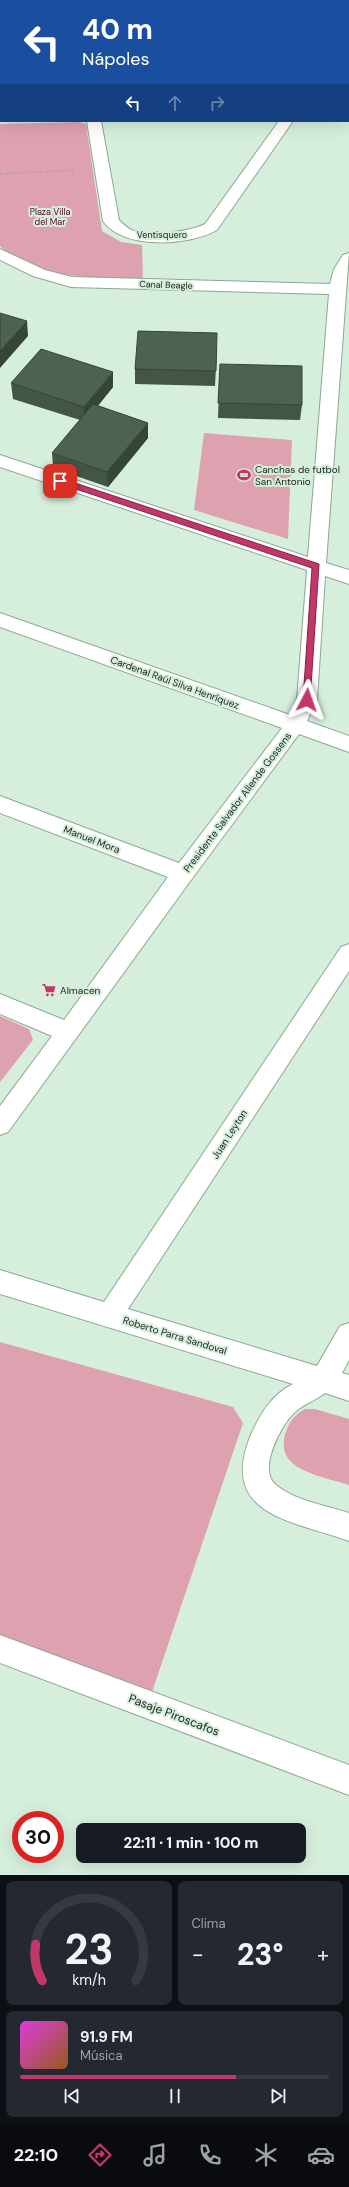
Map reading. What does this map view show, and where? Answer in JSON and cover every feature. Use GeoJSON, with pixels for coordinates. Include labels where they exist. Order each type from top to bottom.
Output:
{"type":"FeatureCollection","features":[{"type":"Feature","properties":{"kind":"street","name":"Ventisquero"},"geometry":{"type":"LineString","coordinates":[[94,122],[111,221],[120,230],[134,236],[190,236],[199,234],[211,227],[285,122]]}},
{"type":"Feature","properties":{"kind":"street","name":"Canal Beagle"},"geometry":{"type":"LineString","coordinates":[[0,254],[39,273],[71,282],[337,290]]}},
{"type":"Feature","properties":{"kind":"street","name":"Presidente Salvador Allende Gossens"},"geometry":{"type":"LineString","coordinates":[[0,1125],[183,874],[295,725],[307,700],[337,290],[342,269],[349,258]]}},
{"type":"Feature","properties":{"kind":"street"},"geometry":{"type":"LineString","coordinates":[[0,461],[349,577]]}},
{"type":"Feature","properties":{"kind":"street","name":"Cardenal Raúl Silva Henríquez"},"geometry":{"type":"LineString","coordinates":[[0,620],[349,744]]}},
{"type":"Feature","properties":{"kind":"street","name":"Manuel Mora"},"geometry":{"type":"LineString","coordinates":[[0,804],[183,874]]}},
{"type":"Feature","properties":{"kind":"street","name":"Juan Leyton"},"geometry":{"type":"LineString","coordinates":[[110,1315],[349,953]]}},
{"type":"Feature","properties":{"kind":"street"},"geometry":{"type":"LineString","coordinates":[[0,1004],[68,1032]]}},
{"type":"Feature","properties":{"kind":"street","name":"Roberto Parra Sandoval"},"geometry":{"type":"LineString","coordinates":[[0,1282],[349,1388]]}},
{"type":"Feature","properties":{"kind":"street"},"geometry":{"type":"LineString","coordinates":[[349,1335],[322,1380],[285,1403],[272,1419],[257,1453],[256,1478],[264,1492],[278,1502],[349,1526]]}},
{"type":"Feature","properties":{"kind":"street","name":"Pasaje Piroscafos"},"geometry":{"type":"LineString","coordinates":[[0,1650],[349,1780]]}},
{"type":"Feature","properties":{"kind":"path"},"geometry":{"type":"LineString","coordinates":[[0,174],[102,168]]}},
{"type":"Feature","properties":{"kind":"green space","name":"Plaza Villa del Mar"},"geometry":{"type":"Polygon","coordinates":[[[79,122],[86,124],[102,231],[121,242],[142,245],[143,279],[87,277],[48,271],[14,257],[0,246],[0,124],[79,122]]]}},
{"type":"Feature","properties":{"kind":"green space","name":"Canchas de futbol San Antonio"},"geometry":{"type":"Polygon","coordinates":[[[204,433],[292,440],[288,539],[194,510],[204,433]]]}},
{"type":"Feature","properties":{"kind":"green space"},"geometry":{"type":"Polygon","coordinates":[[[0,1016],[29,1029],[33,1040],[0,1082],[0,1016]]]}},
{"type":"Feature","properties":{"kind":"green space"},"geometry":{"type":"Polygon","coordinates":[[[0,1342],[233,1407],[243,1423],[152,1692],[0,1636],[0,1342]]]}},
{"type":"Feature","properties":{"kind":"green space"},"geometry":{"type":"Polygon","coordinates":[[[305,1409],[315,1409],[349,1419],[349,1485],[315,1475],[294,1464],[287,1457],[284,1447],[286,1431],[295,1417],[305,1409]]]}},
{"type":"Feature","properties":{"kind":"building"},"geometry":{"type":"Polygon","coordinates":[[[0,313],[27,321],[0,351],[0,313]]]}},
{"type":"Feature","properties":{"kind":"building"},"geometry":{"type":"Polygon","coordinates":[[[138,331],[217,333],[216,371],[135,369],[138,331]]]}},
{"type":"Feature","properties":{"kind":"building"},"geometry":{"type":"Polygon","coordinates":[[[41,349],[113,372],[84,407],[11,383],[41,349]]]}},
{"type":"Feature","properties":{"kind":"building"},"geometry":{"type":"Polygon","coordinates":[[[220,364],[302,366],[302,405],[218,403],[220,364]]]}},
{"type":"Feature","properties":{"kind":"building"},"geometry":{"type":"Polygon","coordinates":[[[93,404],[148,423],[107,472],[52,453],[93,404]]]}},
{"type":"Feature","properties":{"kind":"place","name":"Canchas de futbol San Antonio"},"geometry":{"type":"Point","coordinates":[244,475]}},
{"type":"Feature","properties":{"kind":"place","name":"Almacen"},"geometry":{"type":"Point","coordinates":[49,990]}},
{"type":"Feature","properties":{"kind":"route"},"geometry":{"type":"LineString","coordinates":[[60,481],[316,566],[307,700]]}}]}
